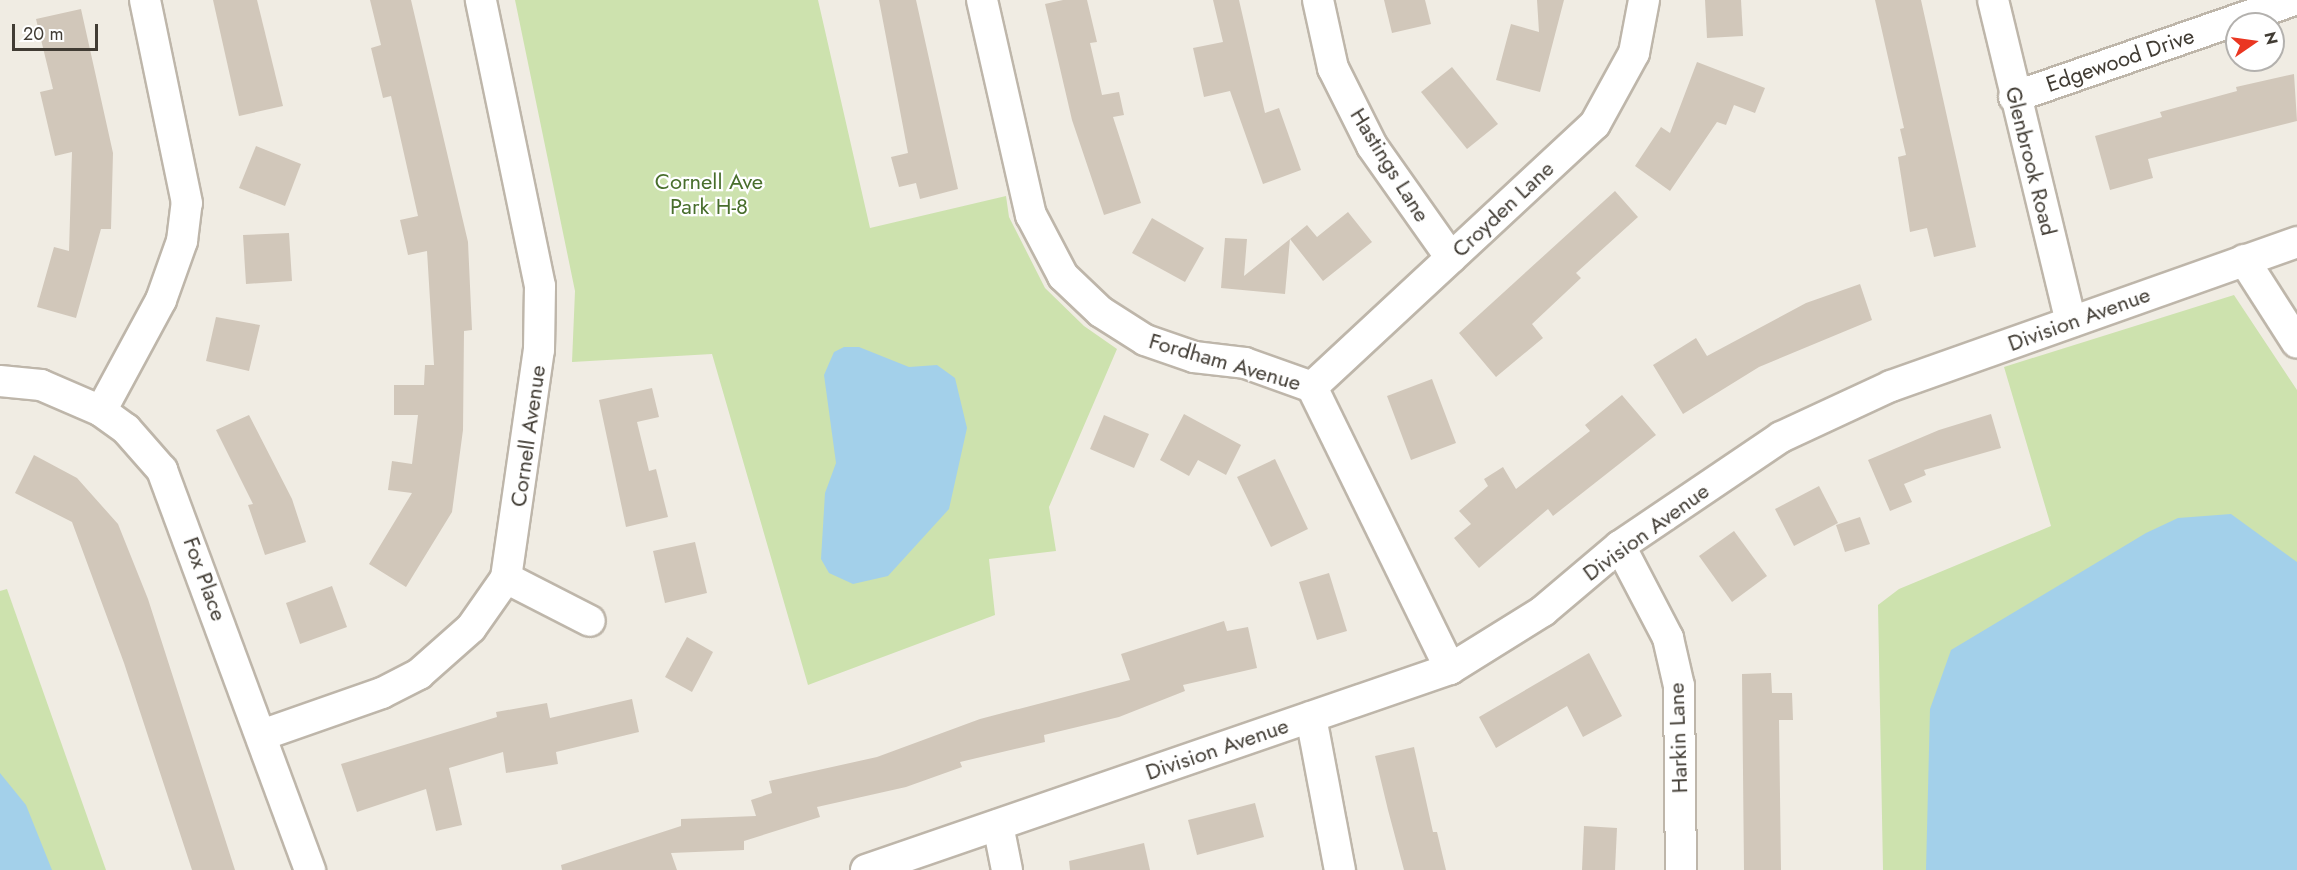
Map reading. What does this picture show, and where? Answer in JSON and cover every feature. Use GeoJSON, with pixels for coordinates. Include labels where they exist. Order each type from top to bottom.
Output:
{"type":"FeatureCollection","features":[{"type":"Feature","properties":{"kind":"street"},"geometry":{"type":"LineString","coordinates":[[100,411],[161,300],[182,241],[187,203],[145,0]]}},
{"type":"Feature","properties":{"kind":"street","name":"Cornell Avenue"},"geometry":{"type":"LineString","coordinates":[[262,735],[382,693],[419,674],[471,628],[506,578],[539,350],[540,286],[481,0]]}},
{"type":"Feature","properties":{"kind":"street","name":"Fordham Avenue"},"geometry":{"type":"LineString","coordinates":[[982,0],[1031,215],[1063,276],[1101,312],[1145,340],[1194,357],[1245,363],[1312,387],[1450,669]]}},
{"type":"Feature","properties":{"kind":"street","name":"Hastings Lane"},"geometry":{"type":"LineString","coordinates":[[1318,0],[1333,69],[1372,146],[1451,258]]}},
{"type":"Feature","properties":{"kind":"street","name":"Croyden Lane"},"geometry":{"type":"LineString","coordinates":[[1312,387],[1595,124],[1634,53],[1644,0]]}},
{"type":"Feature","properties":{"kind":"street","name":"Glenbrook Road"},"geometry":{"type":"LineString","coordinates":[[1993,0],[2014,96],[2072,322]]}},
{"type":"Feature","properties":{"kind":"street","name":"Edgewood Drive"},"geometry":{"type":"LineString","coordinates":[[2014,96],[2294,0]]}},
{"type":"Feature","properties":{"kind":"street","name":"Division Avenue"},"geometry":{"type":"LineString","coordinates":[[866,870],[1450,669],[1543,611],[1620,546],[1781,437],[1891,386],[2297,242]]}},
{"type":"Feature","properties":{"kind":"street"},"geometry":{"type":"LineString","coordinates":[[2244,260],[2297,343]]}},
{"type":"Feature","properties":{"kind":"street","name":"Fox Place"},"geometry":{"type":"LineString","coordinates":[[0,381],[41,385],[100,411],[126,429],[162,470],[262,735],[310,870]]}},
{"type":"Feature","properties":{"kind":"street","name":"Harkin Lane"},"geometry":{"type":"LineString","coordinates":[[1620,546],[1668,638],[1679,686],[1681,870]]}},
{"type":"Feature","properties":{"kind":"street"},"geometry":{"type":"LineString","coordinates":[[506,578],[590,621]]}},
{"type":"Feature","properties":{"kind":"street"},"geometry":{"type":"LineString","coordinates":[[1311,717],[1340,870]]}},
{"type":"Feature","properties":{"kind":"street"},"geometry":{"type":"LineString","coordinates":[[998,825],[1007,870]]}},
{"type":"Feature","properties":{"kind":"green space","name":"Cornell Ave Park H-8"},"geometry":{"type":"Polygon","coordinates":[[[515,0],[818,0],[870,228],[1006,196],[1009,217],[1045,288],[1084,326],[1117,349],[1049,507],[1056,551],[989,559],[995,615],[808,685],[712,354],[572,362],[575,291],[515,0]]]}},
{"type":"Feature","properties":{"kind":"green space"},"geometry":{"type":"Polygon","coordinates":[[[2234,295],[2297,390],[2297,870],[1883,870],[1878,605],[1899,589],[2051,526],[2004,367],[2234,295]]]}},
{"type":"Feature","properties":{"kind":"green space"},"geometry":{"type":"Polygon","coordinates":[[[7,589],[106,870],[0,870],[0,591],[7,589]]]}},
{"type":"Feature","properties":{"kind":"water"},"geometry":{"type":"Polygon","coordinates":[[[844,347],[859,347],[909,367],[937,365],[955,378],[967,428],[949,509],[888,576],[853,584],[829,573],[821,559],[825,493],[836,463],[824,375],[834,352],[844,347]]]}},
{"type":"Feature","properties":{"kind":"water"},"geometry":{"type":"Polygon","coordinates":[[[2231,514],[2297,562],[2297,870],[1926,870],[1930,709],[1951,650],[2146,533],[2178,518],[2231,514]]]}},
{"type":"Feature","properties":{"kind":"water"},"geometry":{"type":"Polygon","coordinates":[[[0,773],[26,805],[52,870],[0,870],[0,773]]]}},
{"type":"Feature","properties":{"kind":"building"},"geometry":{"type":"Polygon","coordinates":[[[213,0],[257,0],[283,106],[239,116],[213,0]]]}},
{"type":"Feature","properties":{"kind":"building"},"geometry":{"type":"Polygon","coordinates":[[[370,0],[411,0],[468,242],[472,330],[464,331],[463,430],[452,512],[406,587],[369,564],[412,493],[388,490],[392,461],[412,464],[418,415],[394,415],[394,385],[424,385],[425,365],[434,365],[427,251],[408,255],[400,220],[418,216],[391,96],[383,98],[371,48],[381,45],[370,0]]]}},
{"type":"Feature","properties":{"kind":"building"},"geometry":{"type":"Polygon","coordinates":[[[879,0],[916,0],[958,189],[920,199],[916,183],[899,187],[891,157],[908,153],[879,0]]]}},
{"type":"Feature","properties":{"kind":"building"},"geometry":{"type":"Polygon","coordinates":[[[1063,0],[1087,0],[1097,42],[1090,43],[1102,95],[1119,92],[1124,115],[1113,117],[1141,203],[1104,215],[1072,120],[1045,4],[1063,0]]]}},
{"type":"Feature","properties":{"kind":"building"},"geometry":{"type":"Polygon","coordinates":[[[1213,0],[1239,0],[1265,113],[1279,108],[1301,170],[1263,184],[1230,91],[1204,97],[1193,48],[1223,42],[1213,0]]]}},
{"type":"Feature","properties":{"kind":"building"},"geometry":{"type":"Polygon","coordinates":[[[1384,0],[1425,0],[1431,24],[1392,33],[1384,0]]]}},
{"type":"Feature","properties":{"kind":"building"},"geometry":{"type":"Polygon","coordinates":[[[1537,0],[1564,0],[1540,92],[1496,80],[1511,24],[1539,32],[1537,0]]]}},
{"type":"Feature","properties":{"kind":"building"},"geometry":{"type":"Polygon","coordinates":[[[1705,0],[1741,0],[1743,36],[1707,38],[1705,0]]]}},
{"type":"Feature","properties":{"kind":"building"},"geometry":{"type":"Polygon","coordinates":[[[1875,0],[1921,0],[1976,247],[1934,257],[1927,228],[1910,232],[1898,157],[1906,155],[1900,129],[1904,128],[1875,0]]]}},
{"type":"Feature","properties":{"kind":"building"},"geometry":{"type":"Polygon","coordinates":[[[81,9],[113,153],[111,229],[101,229],[76,318],[37,307],[54,247],[69,251],[72,152],[55,156],[40,92],[53,89],[36,19],[81,9]]]}},
{"type":"Feature","properties":{"kind":"building"},"geometry":{"type":"Polygon","coordinates":[[[1697,62],[1765,88],[1755,113],[1734,105],[1726,125],[1717,122],[1670,191],[1635,166],[1661,127],[1670,133],[1697,62]]]}},
{"type":"Feature","properties":{"kind":"building"},"geometry":{"type":"Polygon","coordinates":[[[1452,67],[1498,124],[1467,149],[1421,92],[1452,67]]]}},
{"type":"Feature","properties":{"kind":"building"},"geometry":{"type":"Polygon","coordinates":[[[2294,74],[2297,121],[2148,159],[2153,178],[2110,190],[2095,136],[2162,117],[2160,112],[2237,91],[2236,87],[2294,74]]]}},
{"type":"Feature","properties":{"kind":"building"},"geometry":{"type":"Polygon","coordinates":[[[256,146],[301,164],[285,206],[239,188],[256,146]]]}},
{"type":"Feature","properties":{"kind":"building"},"geometry":{"type":"Polygon","coordinates":[[[1615,191],[1638,217],[1576,273],[1581,278],[1532,324],[1543,338],[1496,377],[1459,333],[1615,191]]]}},
{"type":"Feature","properties":{"kind":"building"},"geometry":{"type":"Polygon","coordinates":[[[1348,212],[1372,242],[1323,281],[1290,239],[1307,225],[1317,237],[1348,212]]]}},
{"type":"Feature","properties":{"kind":"building"},"geometry":{"type":"Polygon","coordinates":[[[1152,218],[1204,248],[1185,282],[1132,253],[1152,218]]]}},
{"type":"Feature","properties":{"kind":"building"},"geometry":{"type":"Polygon","coordinates":[[[289,233],[292,281],[246,284],[243,235],[289,233]]]}},
{"type":"Feature","properties":{"kind":"building"},"geometry":{"type":"Polygon","coordinates":[[[1225,238],[1247,239],[1244,276],[1290,239],[1285,294],[1221,288],[1225,238]]]}},
{"type":"Feature","properties":{"kind":"building"},"geometry":{"type":"Polygon","coordinates":[[[1860,284],[1872,320],[1759,367],[1683,414],[1653,365],[1696,338],[1707,356],[1806,303],[1860,284]]]}},
{"type":"Feature","properties":{"kind":"building"},"geometry":{"type":"Polygon","coordinates":[[[216,317],[260,325],[249,371],[206,361],[216,317]]]}},
{"type":"Feature","properties":{"kind":"building"},"geometry":{"type":"Polygon","coordinates":[[[1432,379],[1456,443],[1411,460],[1387,396],[1432,379]]]}},
{"type":"Feature","properties":{"kind":"building"},"geometry":{"type":"Polygon","coordinates":[[[652,388],[659,417],[637,422],[649,471],[656,469],[668,517],[626,527],[599,400],[652,388]]]}},
{"type":"Feature","properties":{"kind":"building"},"geometry":{"type":"Polygon","coordinates":[[[1622,395],[1656,435],[1553,516],[1548,509],[1479,568],[1454,538],[1471,524],[1459,511],[1488,486],[1484,479],[1503,467],[1516,489],[1590,431],[1585,425],[1622,395]]]}},
{"type":"Feature","properties":{"kind":"building"},"geometry":{"type":"Polygon","coordinates":[[[1184,414],[1241,445],[1226,475],[1198,460],[1189,476],[1160,460],[1184,414]]]}},
{"type":"Feature","properties":{"kind":"building"},"geometry":{"type":"Polygon","coordinates":[[[1991,414],[2001,448],[1924,470],[1926,475],[1904,484],[1912,502],[1890,511],[1868,460],[1939,430],[1991,414]]]}},
{"type":"Feature","properties":{"kind":"building"},"geometry":{"type":"Polygon","coordinates":[[[249,415],[292,499],[306,542],[265,555],[248,505],[253,504],[216,430],[249,415]]]}},
{"type":"Feature","properties":{"kind":"building"},"geometry":{"type":"Polygon","coordinates":[[[1104,415],[1149,434],[1134,468],[1090,449],[1104,415]]]}},
{"type":"Feature","properties":{"kind":"building"},"geometry":{"type":"Polygon","coordinates":[[[34,455],[77,478],[118,524],[148,599],[235,870],[192,870],[124,663],[72,522],[15,493],[34,455]]]}},
{"type":"Feature","properties":{"kind":"building"},"geometry":{"type":"Polygon","coordinates":[[[1275,459],[1308,529],[1271,547],[1237,477],[1275,459]]]}},
{"type":"Feature","properties":{"kind":"building"},"geometry":{"type":"Polygon","coordinates":[[[1819,486],[1838,523],[1794,546],[1775,509],[1819,486]]]}},
{"type":"Feature","properties":{"kind":"building"},"geometry":{"type":"Polygon","coordinates":[[[1860,517],[1870,544],[1845,552],[1836,525],[1860,517]]]}},
{"type":"Feature","properties":{"kind":"building"},"geometry":{"type":"Polygon","coordinates":[[[1734,531],[1767,576],[1732,602],[1699,556],[1734,531]]]}},
{"type":"Feature","properties":{"kind":"building"},"geometry":{"type":"Polygon","coordinates":[[[695,542],[707,593],[665,603],[653,551],[695,542]]]}},
{"type":"Feature","properties":{"kind":"building"},"geometry":{"type":"Polygon","coordinates":[[[1329,573],[1347,631],[1317,640],[1299,582],[1329,573]]]}},
{"type":"Feature","properties":{"kind":"building"},"geometry":{"type":"Polygon","coordinates":[[[332,586],[347,627],[300,644],[286,603],[332,586]]]}},
{"type":"Feature","properties":{"kind":"building"},"geometry":{"type":"Polygon","coordinates":[[[1224,621],[1227,631],[1248,627],[1257,668],[1183,685],[1185,691],[1119,717],[1044,735],[1045,742],[960,762],[962,767],[906,787],[817,807],[820,817],[744,841],[744,850],[671,853],[677,870],[562,870],[561,865],[681,826],[681,819],[756,816],[751,800],[772,793],[769,781],[877,757],[980,719],[1130,680],[1121,654],[1224,621]]]}},
{"type":"Feature","properties":{"kind":"building"},"geometry":{"type":"Polygon","coordinates":[[[687,637],[713,652],[692,692],[665,677],[687,637]]]}},
{"type":"Feature","properties":{"kind":"building"},"geometry":{"type":"Polygon","coordinates":[[[1589,653],[1622,716],[1583,737],[1567,706],[1496,748],[1479,717],[1589,653]]]}},
{"type":"Feature","properties":{"kind":"building"},"geometry":{"type":"Polygon","coordinates":[[[1771,673],[1772,693],[1792,693],[1793,720],[1779,720],[1781,870],[1744,870],[1742,674],[1771,673]]]}},
{"type":"Feature","properties":{"kind":"building"},"geometry":{"type":"Polygon","coordinates":[[[632,699],[639,732],[556,752],[558,764],[506,773],[503,752],[449,768],[462,825],[436,831],[426,789],[357,812],[341,764],[497,717],[496,712],[547,703],[550,718],[632,699]]]}},
{"type":"Feature","properties":{"kind":"building"},"geometry":{"type":"Polygon","coordinates":[[[1414,747],[1433,832],[1437,832],[1446,870],[1404,870],[1388,810],[1375,756],[1414,747]]]}},
{"type":"Feature","properties":{"kind":"building"},"geometry":{"type":"Polygon","coordinates":[[[1255,803],[1264,837],[1197,855],[1188,820],[1255,803]]]}},
{"type":"Feature","properties":{"kind":"building"},"geometry":{"type":"Polygon","coordinates":[[[1584,826],[1617,828],[1615,870],[1582,870],[1584,826]]]}},
{"type":"Feature","properties":{"kind":"building"},"geometry":{"type":"Polygon","coordinates":[[[1144,843],[1150,870],[1070,870],[1069,861],[1144,843]]]}}]}
